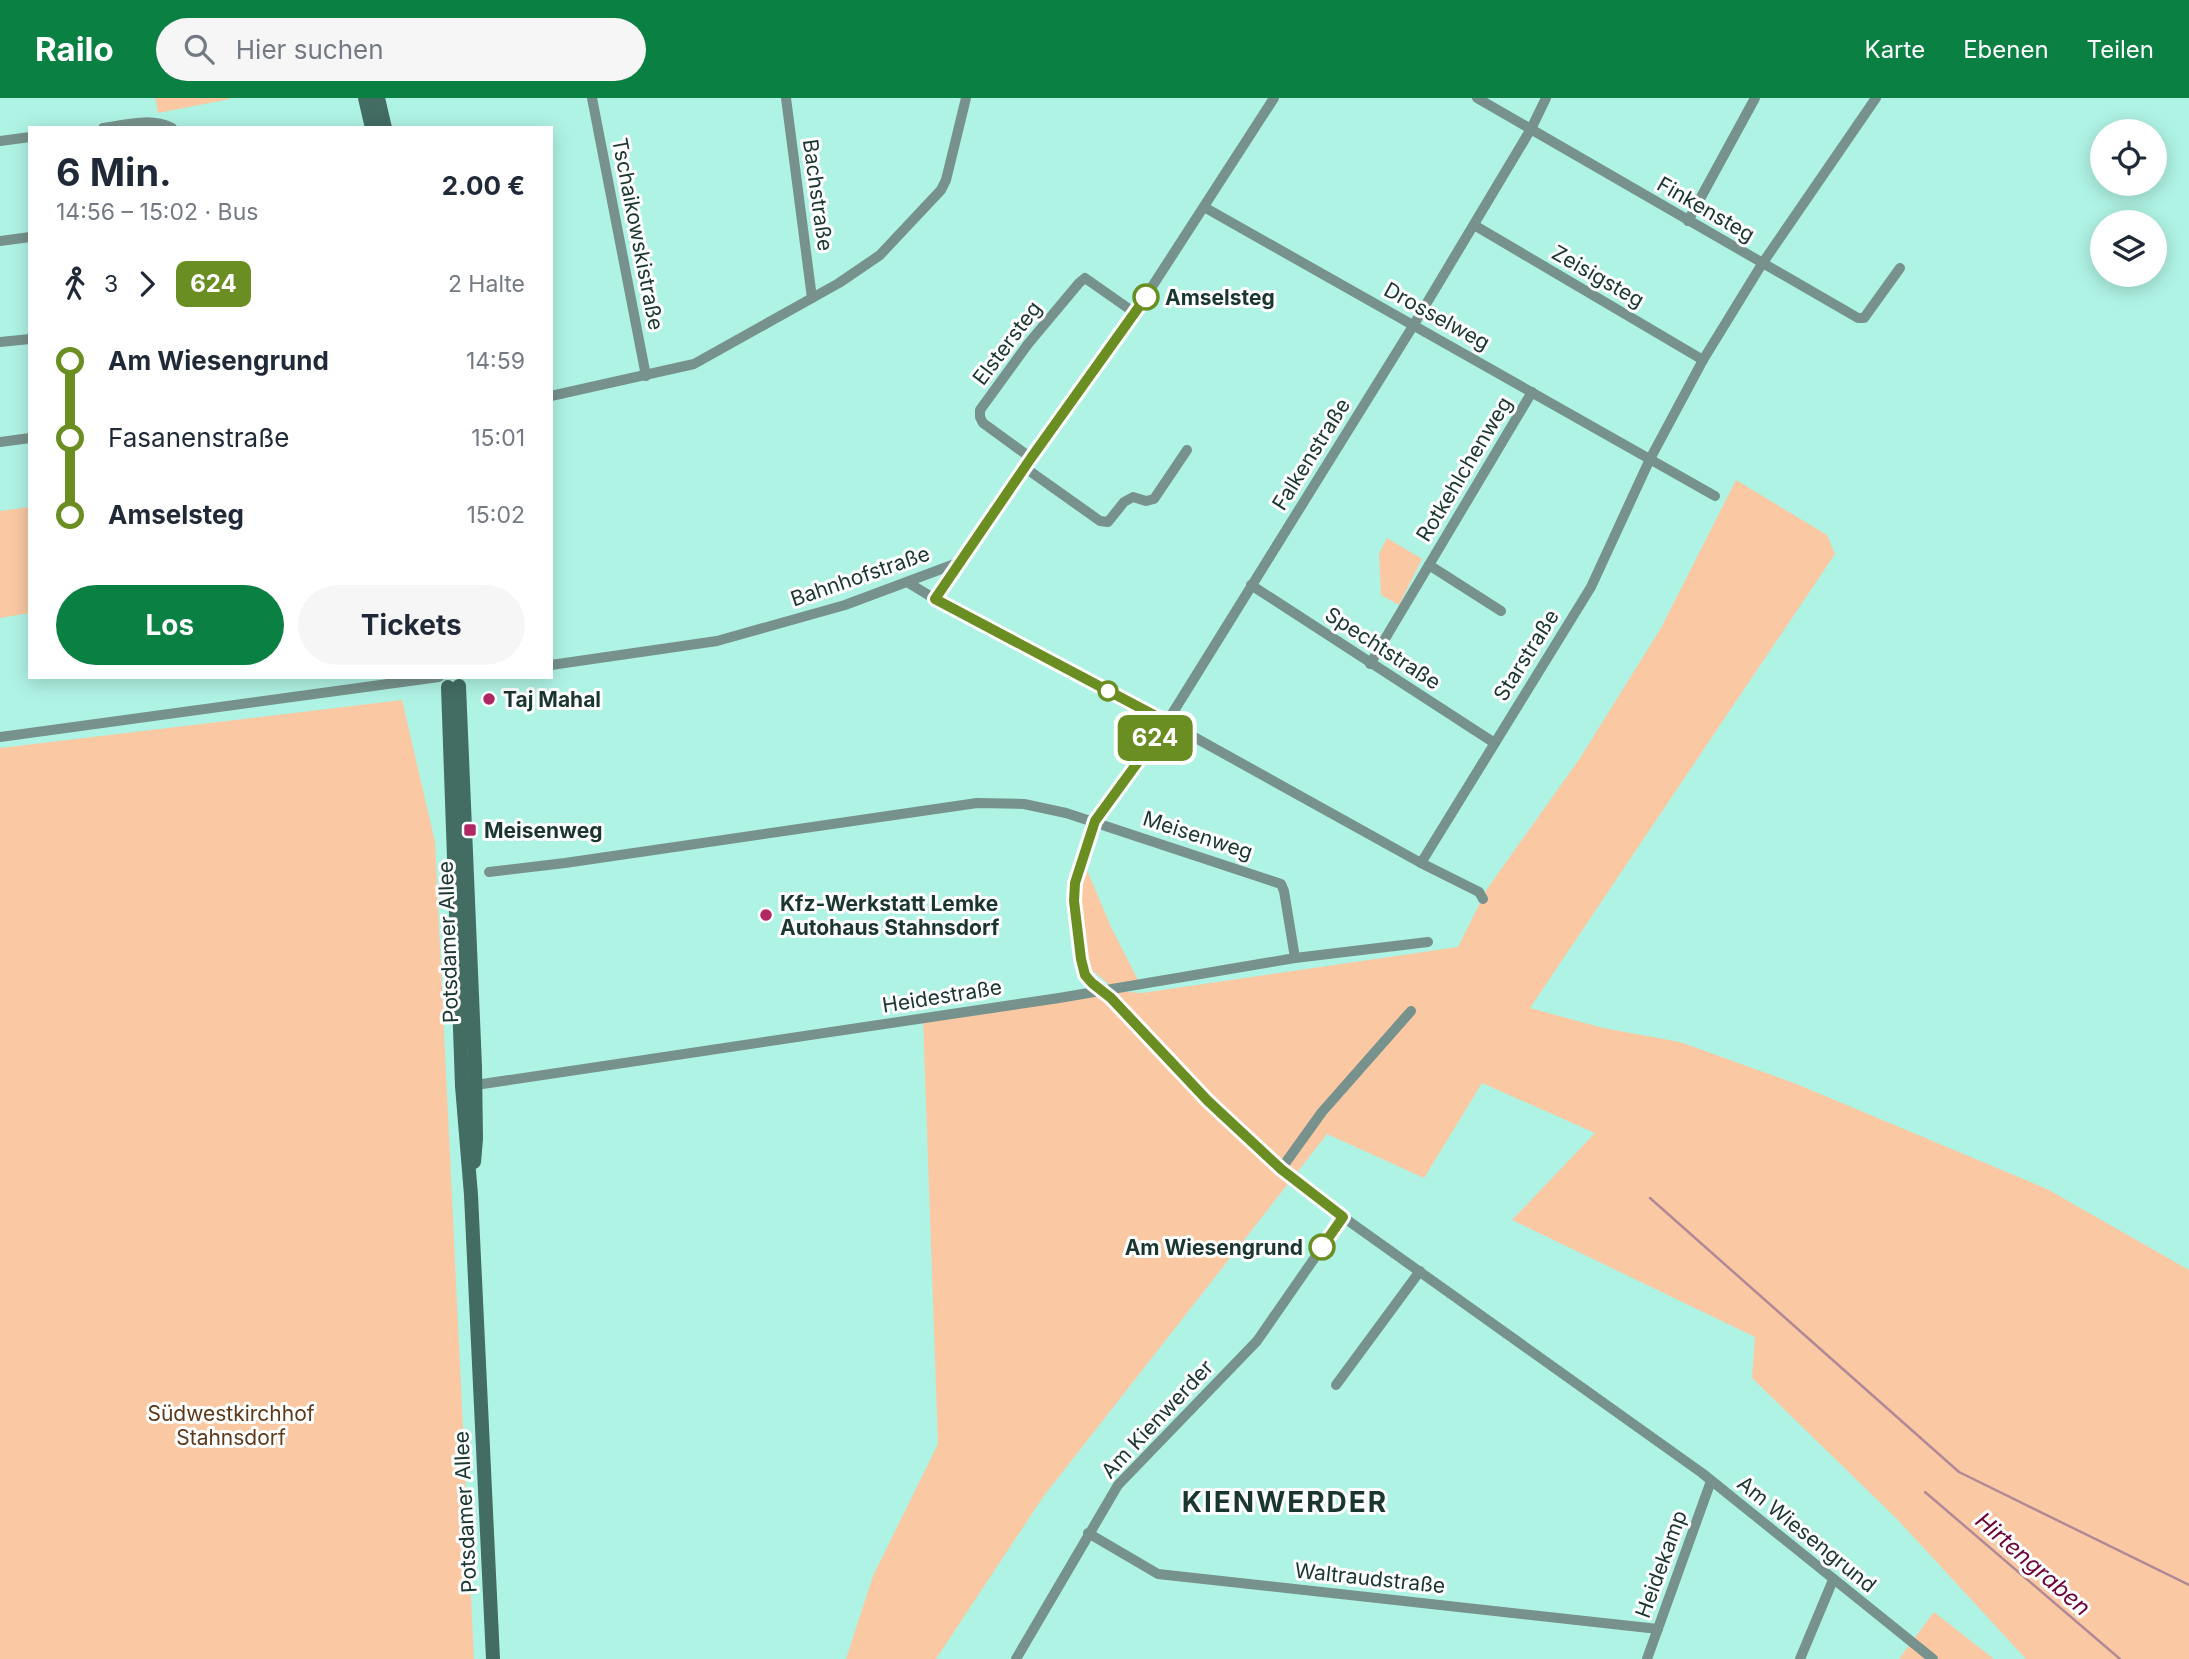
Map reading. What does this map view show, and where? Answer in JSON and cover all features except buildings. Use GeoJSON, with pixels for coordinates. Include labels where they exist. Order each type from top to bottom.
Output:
{"type":"FeatureCollection","features":[{"type":"Feature","properties":{"kind":"street"},"geometry":{"type":"LineString","coordinates":[[365,98],[372,126]]}},
{"type":"Feature","properties":{"kind":"street"},"geometry":{"type":"LineString","coordinates":[[378,98],[385,126]]}},
{"type":"Feature","properties":{"kind":"street","name":"Tschaikowskistraße"},"geometry":{"type":"LineString","coordinates":[[592,98],[646,376]]}},
{"type":"Feature","properties":{"kind":"street","name":"Bachstraße"},"geometry":{"type":"LineString","coordinates":[[786,98],[812,298]]}},
{"type":"Feature","properties":{"kind":"street"},"geometry":{"type":"LineString","coordinates":[[553,396],[694,364],[812,298],[880,255],[941,190],[946,180],[966,98]]}},
{"type":"Feature","properties":{"kind":"street","name":"Bahnhofstraße"},"geometry":{"type":"LineString","coordinates":[[553,665],[717,641],[845,605],[960,562],[1024,467],[1135,313],[1274,98]]}},
{"type":"Feature","properties":{"kind":"street","name":"Finkensteg"},"geometry":{"type":"LineString","coordinates":[[1477,98],[1858,318],[1864,318],[1900,268]]}},
{"type":"Feature","properties":{"kind":"street","name":"Falkenstraße"},"geometry":{"type":"LineString","coordinates":[[1100,990],[1085,975],[1074,901],[1075,883],[1095,821],[1167,722],[1413,326],[1531,130],[1546,98]]}},
{"type":"Feature","properties":{"kind":"street"},"geometry":{"type":"LineString","coordinates":[[1688,221],[1755,98]]}},
{"type":"Feature","properties":{"kind":"street","name":"Starstraße"},"geometry":{"type":"LineString","coordinates":[[1421,863],[1591,586],[1650,459],[1703,360],[1762,264],[1876,98]]}},
{"type":"Feature","properties":{"kind":"street"},"geometry":{"type":"LineString","coordinates":[[120,126],[153,122],[162,122],[169,126]]}},
{"type":"Feature","properties":{"kind":"street"},"geometry":{"type":"LineString","coordinates":[[0,141],[28,136]]}},
{"type":"Feature","properties":{"kind":"street","name":"Drosselweg"},"geometry":{"type":"LineString","coordinates":[[1204,207],[1650,459]]}},
{"type":"Feature","properties":{"kind":"street","name":"Zeisigsteg"},"geometry":{"type":"LineString","coordinates":[[1474,225],[1703,360]]}},
{"type":"Feature","properties":{"kind":"street"},"geometry":{"type":"LineString","coordinates":[[0,241],[28,237]]}},
{"type":"Feature","properties":{"kind":"street","name":"Elstersteg"},"geometry":{"type":"LineString","coordinates":[[1031,458],[983,423],[980,417],[981,410],[1028,344],[1079,282],[1086,278],[1135,313]]}},
{"type":"Feature","properties":{"kind":"street"},"geometry":{"type":"LineString","coordinates":[[0,342],[28,339]]}},
{"type":"Feature","properties":{"kind":"street","name":"Rotkehlchenweg"},"geometry":{"type":"LineString","coordinates":[[1370,664],[1532,392]]}},
{"type":"Feature","properties":{"kind":"street"},"geometry":{"type":"LineString","coordinates":[[0,442],[28,438]]}},
{"type":"Feature","properties":{"kind":"street"},"geometry":{"type":"LineString","coordinates":[[1024,467],[1100,522],[1108,522],[1124,502],[1133,497],[1146,502],[1154,499],[1187,450]]}},
{"type":"Feature","properties":{"kind":"street"},"geometry":{"type":"LineString","coordinates":[[1650,459],[1715,496]]}},
{"type":"Feature","properties":{"kind":"street"},"geometry":{"type":"LineString","coordinates":[[935,599],[960,562]]}},
{"type":"Feature","properties":{"kind":"street","name":"Rotkehlchenweg"},"geometry":{"type":"LineString","coordinates":[[1429,565],[1501,611]]}},
{"type":"Feature","properties":{"kind":"street"},"geometry":{"type":"LineString","coordinates":[[907,582],[1421,863],[1479,892],[1483,899]]}},
{"type":"Feature","properties":{"kind":"street","name":"Spechtstraße"},"geometry":{"type":"LineString","coordinates":[[1251,585],[1493,742]]}},
{"type":"Feature","properties":{"kind":"street"},"geometry":{"type":"LineString","coordinates":[[0,737],[450,681]]}},
{"type":"Feature","properties":{"kind":"street","name":"Potsdamer Allee"},"geometry":{"type":"LineString","coordinates":[[450,681],[468,1086],[476,1139],[471,1195],[493,1659]]}},
{"type":"Feature","properties":{"kind":"street","name":"Meisenweg"},"geometry":{"type":"LineString","coordinates":[[489,872],[578,862],[977,803],[1024,804],[1095,821],[1281,884],[1295,958]]}},
{"type":"Feature","properties":{"kind":"street","name":"Heidestraße"},"geometry":{"type":"LineString","coordinates":[[468,1086],[1295,958],[1428,942]]}},
{"type":"Feature","properties":{"kind":"street","name":"Am Wiesengrund"},"geometry":{"type":"LineString","coordinates":[[1100,990],[1111,998],[1208,1101],[1281,1169],[1343,1217],[1711,1481],[1933,1659]]}},
{"type":"Feature","properties":{"kind":"street"},"geometry":{"type":"LineString","coordinates":[[1281,1169],[1322,1112],[1411,1011]]}},
{"type":"Feature","properties":{"kind":"street","name":"Am Kienwerder"},"geometry":{"type":"LineString","coordinates":[[1016,1659],[1118,1485],[1257,1341],[1343,1217]]}},
{"type":"Feature","properties":{"kind":"street"},"geometry":{"type":"LineString","coordinates":[[1336,1385],[1420,1271]]}},
{"type":"Feature","properties":{"kind":"street","name":"Heidekamp"},"geometry":{"type":"LineString","coordinates":[[1647,1659],[1711,1481]]}},
{"type":"Feature","properties":{"kind":"street","name":"Waltraudstraße"},"geometry":{"type":"LineString","coordinates":[[1088,1533],[1158,1574],[1658,1629]]}},
{"type":"Feature","properties":{"kind":"street"},"geometry":{"type":"LineString","coordinates":[[1800,1659],[1833,1580]]}},
{"type":"Feature","properties":{"kind":"green space"},"geometry":{"type":"Polygon","coordinates":[[[155,98],[230,98],[230,99],[158,113],[155,98]]]}},
{"type":"Feature","properties":{"kind":"green space"},"geometry":{"type":"Polygon","coordinates":[[[1736,480],[1827,535],[1835,554],[1530,1008],[1603,1028],[1680,1042],[1794,1083],[2047,1189],[2189,1270],[2189,1659],[2026,1659],[1897,1519],[1752,1378],[1755,1337],[1512,1220],[1595,1133],[1482,1083],[1424,1178],[1327,1134],[1043,1497],[936,1659],[846,1659],[873,1576],[938,1444],[923,1018],[1100,990],[1142,993],[1458,947],[1487,889],[1580,758],[1661,628],[1736,480]]]}},
{"type":"Feature","properties":{"kind":"green space"},"geometry":{"type":"Polygon","coordinates":[[[28,507],[28,613],[0,618],[0,511],[28,507]]]}},
{"type":"Feature","properties":{"kind":"green space"},"geometry":{"type":"Polygon","coordinates":[[[1387,538],[1422,559],[1399,605],[1381,595],[1379,554],[1387,538]]]}},
{"type":"Feature","properties":{"kind":"green space","name":"Südwestkirchhof Stahnsdorf"},"geometry":{"type":"Polygon","coordinates":[[[402,700],[435,842],[474,1659],[0,1659],[0,748],[402,700]]]}},
{"type":"Feature","properties":{"kind":"green space"},"geometry":{"type":"Polygon","coordinates":[[[1084,863],[1111,927],[1139,982],[1111,986],[1087,966],[1076,901],[1084,863]]]}},
{"type":"Feature","properties":{"kind":"green space"},"geometry":{"type":"Polygon","coordinates":[[[1934,1612],[1994,1659],[1899,1659],[1934,1612]]]}},
{"type":"Feature","properties":{"kind":"waterway"},"geometry":{"type":"LineString","coordinates":[[1650,1198],[1959,1472],[2189,1585]]}},
{"type":"Feature","properties":{"kind":"waterway","name":"Hirtengraben"},"geometry":{"type":"LineString","coordinates":[[1925,1492],[2120,1659]]}},
{"type":"Feature","properties":{"kind":"bus line","name":"624"},"geometry":{"type":"LineString","coordinates":[[1146,297],[935,599],[1167,722],[1095,821],[1075,883],[1074,901],[1085,975],[1111,998],[1208,1101],[1281,1169],[1343,1217],[1322,1247]]}},
{"type":"Feature","properties":{"kind":"place","name":"Amselsteg"},"geometry":{"type":"Point","coordinates":[1146,297]}},
{"type":"Feature","properties":{"kind":"place","name":"Taj Mahal"},"geometry":{"type":"Point","coordinates":[489,699]}},
{"type":"Feature","properties":{"kind":"place","name":"Meisenweg"},"geometry":{"type":"Point","coordinates":[470,830]}},
{"type":"Feature","properties":{"kind":"place","name":"Kfz-Werkstatt Lemke Autohaus Stahnsdorf"},"geometry":{"type":"Point","coordinates":[766,915]}},
{"type":"Feature","properties":{"kind":"place","name":"Am Wiesengrund"},"geometry":{"type":"Point","coordinates":[1322,1247]}},
{"type":"Feature","properties":{"kind":"district","name":"KIENWERDER"},"geometry":{"type":"Point","coordinates":[1285,1502]}}]}
